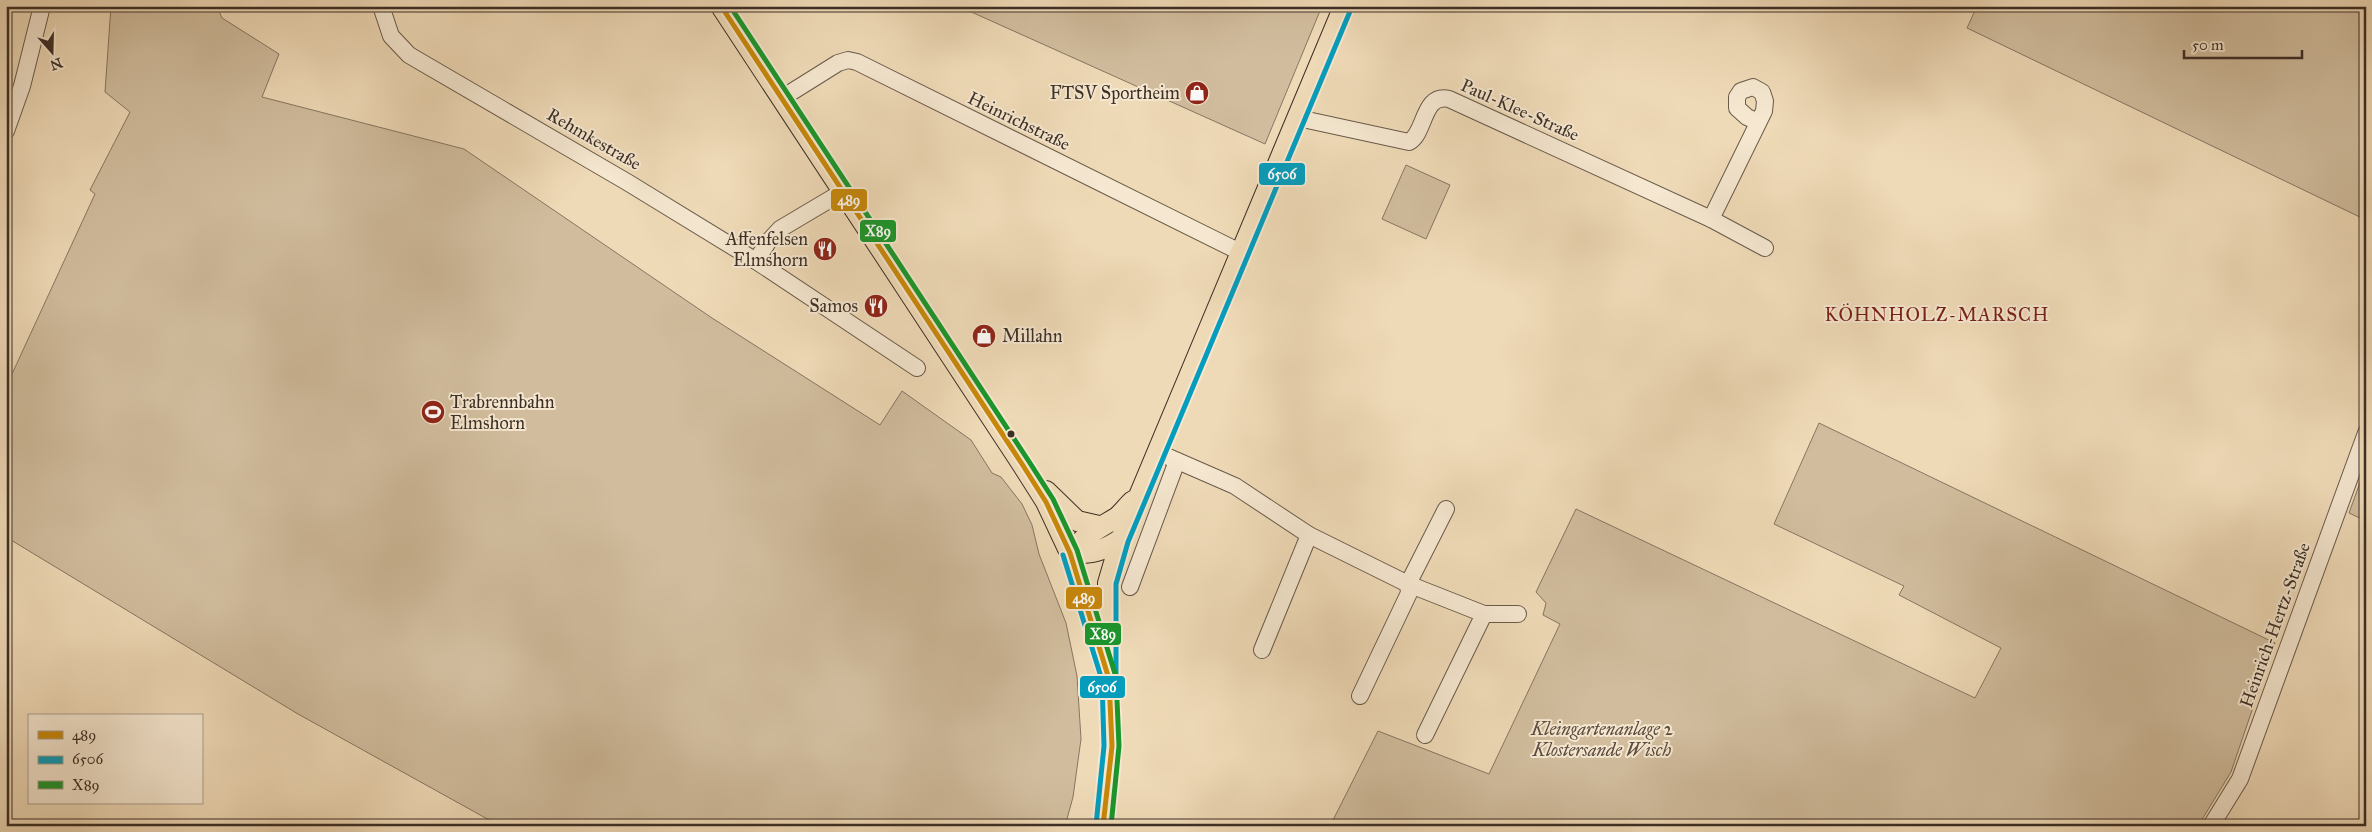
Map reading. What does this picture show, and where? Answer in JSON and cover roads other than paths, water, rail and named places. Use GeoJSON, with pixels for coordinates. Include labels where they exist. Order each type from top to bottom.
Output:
{"type":"FeatureCollection","features":[{"type":"Feature","properties":{"kind":"main road"},"geometry":{"type":"LineString","coordinates":[[721,6],[844,190],[1046,502],[1070,553],[1109,679]]}},
{"type":"Feature","properties":{"kind":"main road"},"geometry":{"type":"LineString","coordinates":[[1103,826],[1112,746],[1108,583],[1121,539],[1344,6]]}},
{"type":"Feature","properties":{"kind":"main road"},"geometry":{"type":"LineString","coordinates":[[1022,464],[1056,503],[1077,521],[1099,526]]}},
{"type":"Feature","properties":{"kind":"main road"},"geometry":{"type":"LineString","coordinates":[[1070,553],[1082,538],[1094,532],[1099,526],[1117,517],[1141,492]]}},
{"type":"Feature","properties":{"kind":"main road"},"geometry":{"type":"LineString","coordinates":[[1070,553],[1087,554],[1101,551],[1121,539]]}},
{"type":"Feature","properties":{"kind":"street"},"geometry":{"type":"LineString","coordinates":[[6,131],[22,86],[42,6]]}},
{"type":"Feature","properties":{"kind":"street","name":"Rehmkestraße"},"geometry":{"type":"LineString","coordinates":[[381,6],[391,36],[409,55],[628,182],[756,261],[917,368]]}},
{"type":"Feature","properties":{"kind":"street","name":"Heinrichstraße"},"geometry":{"type":"LineString","coordinates":[[782,98],[838,63],[848,60],[857,62],[1240,252]]}},
{"type":"Feature","properties":{"kind":"street","name":"Paul-Klee-Straße"},"geometry":{"type":"LineString","coordinates":[[1298,118],[1409,142],[1414,139],[1433,102],[1440,98],[1449,99],[1711,219],[1765,248]]}},
{"type":"Feature","properties":{"kind":"street"},"geometry":{"type":"LineString","coordinates":[[1711,219],[1758,122]]}},
{"type":"Feature","properties":{"kind":"street"},"geometry":{"type":"LineString","coordinates":[[756,261],[768,242],[780,229],[844,190]]}},
{"type":"Feature","properties":{"kind":"street","name":"Heinrich-Hertz-Straße"},"geometry":{"type":"LineString","coordinates":[[2210,826],[2240,778],[2366,433]]}},
{"type":"Feature","properties":{"kind":"street"},"geometry":{"type":"LineString","coordinates":[[1157,452],[1235,486],[1309,535],[1408,584],[1484,614],[1518,614]]}},
{"type":"Feature","properties":{"kind":"street"},"geometry":{"type":"LineString","coordinates":[[1130,587],[1177,460]]}},
{"type":"Feature","properties":{"kind":"street"},"geometry":{"type":"LineString","coordinates":[[1360,696],[1409,592],[1408,584],[1446,509]]}},
{"type":"Feature","properties":{"kind":"street"},"geometry":{"type":"LineString","coordinates":[[1262,650],[1309,535]]}},
{"type":"Feature","properties":{"kind":"street"},"geometry":{"type":"LineString","coordinates":[[1425,735],[1484,614]]}},
{"type":"Feature","properties":{"kind":"place","name":"FTSV Sportheim"},"geometry":{"type":"Point","coordinates":[1197,93]}},
{"type":"Feature","properties":{"kind":"place","name":"Affenfelsen Elmshorn"},"geometry":{"type":"Point","coordinates":[825,249]}},
{"type":"Feature","properties":{"kind":"place","name":"Samos"},"geometry":{"type":"Point","coordinates":[876,306]}},
{"type":"Feature","properties":{"kind":"place","name":"Millahn"},"geometry":{"type":"Point","coordinates":[984,336]}},
{"type":"Feature","properties":{"kind":"place","name":"Trabrennbahn Elmshorn"},"geometry":{"type":"Point","coordinates":[433,412]}},
{"type":"Feature","properties":{"kind":"district","name":"KÖHNHOLZ-MARSCH"},"geometry":{"type":"Point","coordinates":[1937,314]}},
{"type":"Feature","properties":{"kind":"park label","name":"Kleingartenanlage 2 Klostersande Wisch"},"geometry":{"type":"Point","coordinates":[1602,740]}}]}
